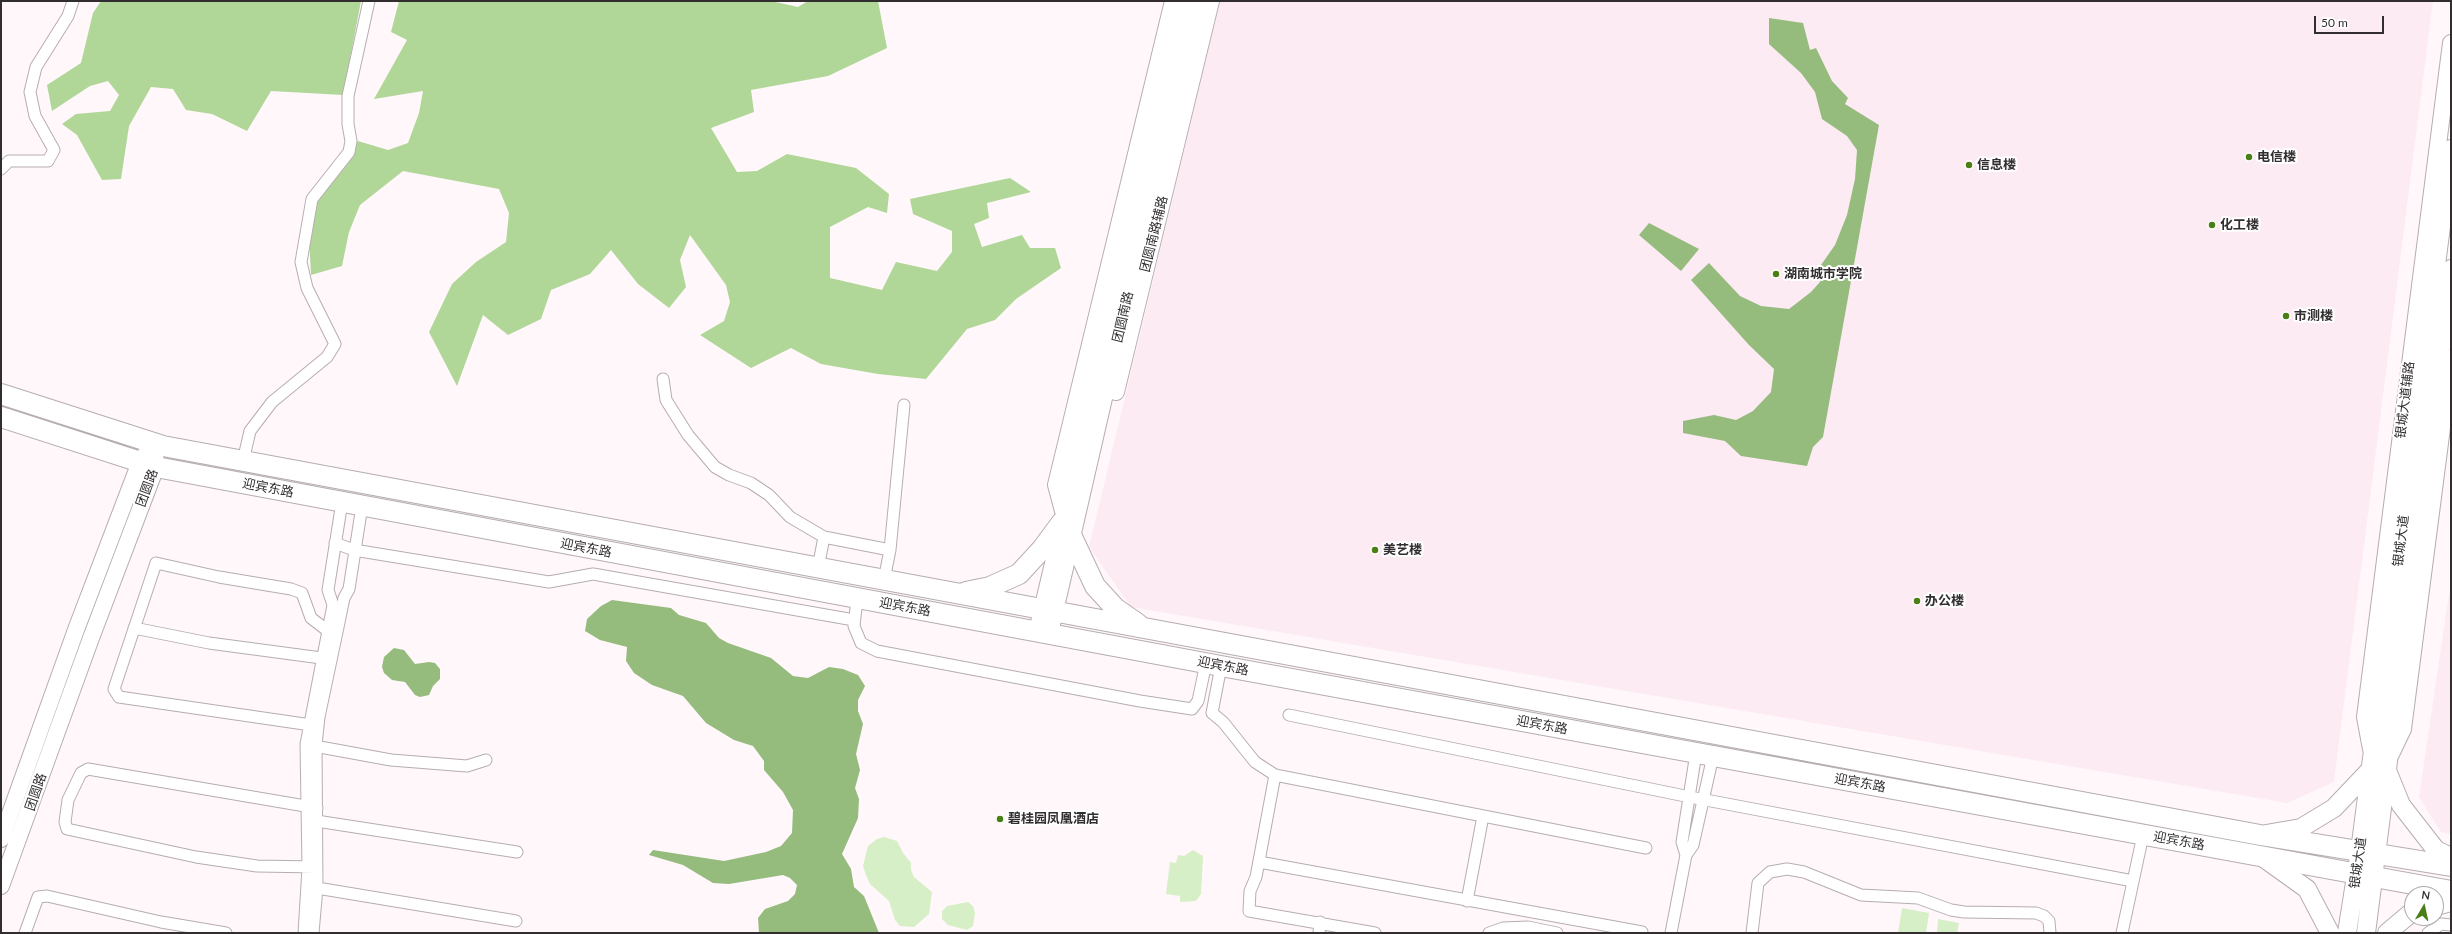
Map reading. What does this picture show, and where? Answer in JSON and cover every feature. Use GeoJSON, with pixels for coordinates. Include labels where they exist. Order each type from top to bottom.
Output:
{"type":"FeatureCollection","features":[{"type":"Feature","properties":{"kind":"highway","name":"迎宾东路"},"geometry":{"type":"LineString","coordinates":[[1,394],[154,443],[244,461],[2260,835],[2451,866]]}},
{"type":"Feature","properties":{"kind":"highway","name":"迎宾东路"},"geometry":{"type":"LineString","coordinates":[[1,417],[148,465],[1213,665],[2451,891]]}},
{"type":"Feature","properties":{"kind":"highway"},"geometry":{"type":"LineString","coordinates":[[957,594],[990,587],[1019,574],[1042,549],[1068,526],[1095,586],[1115,608],[1144,628]]}},
{"type":"Feature","properties":{"kind":"main road","name":"银城大道"},"geometry":{"type":"LineString","coordinates":[[2347,933],[2364,875],[2446,268],[2451,149]]}},
{"type":"Feature","properties":{"kind":"main road"},"geometry":{"type":"LineString","coordinates":[[2260,835],[2301,828],[2334,808],[2379,764],[2401,805],[2436,850],[2451,857]]}},
{"type":"Feature","properties":{"kind":"main road"},"geometry":{"type":"LineString","coordinates":[[2260,856],[2307,889],[2330,933]]}},
{"type":"Feature","properties":{"kind":"main road","name":"银城大道"},"geometry":{"type":"LineString","coordinates":[[2364,875],[2366,933]]}},
{"type":"Feature","properties":{"kind":"main road"},"geometry":{"type":"LineString","coordinates":[[2387,933],[2404,919]]}},
{"type":"Feature","properties":{"kind":"street"},"geometry":{"type":"LineString","coordinates":[[1,169],[9,161],[48,161],[54,150],[35,116],[30,92],[36,67],[68,16],[73,1]]}},
{"type":"Feature","properties":{"kind":"street"},"geometry":{"type":"LineString","coordinates":[[244,461],[250,430],[272,402],[326,357],[335,344],[307,288],[301,262],[312,199],[348,152],[350,146],[348,96],[369,1]]}},
{"type":"Feature","properties":{"kind":"street"},"geometry":{"type":"LineString","coordinates":[[1068,526],[1056,485],[1173,1]]}},
{"type":"Feature","properties":{"kind":"street","name":"团圆南路"},"geometry":{"type":"LineString","coordinates":[[1068,526],[1186,1]]}},
{"type":"Feature","properties":{"kind":"street","name":"团圆南路"},"geometry":{"type":"LineString","coordinates":[[1043,632],[1198,1]]}},
{"type":"Feature","properties":{"kind":"street","name":"团圆南路辅路"},"geometry":{"type":"LineString","coordinates":[[1068,526],[1084,526],[1211,1]]}},
{"type":"Feature","properties":{"kind":"street","name":"银城大道辅路"},"geometry":{"type":"LineString","coordinates":[[2379,764],[2365,717],[2451,43]]}},
{"type":"Feature","properties":{"kind":"street"},"geometry":{"type":"LineString","coordinates":[[2379,764],[2403,729],[2451,358]]}},
{"type":"Feature","properties":{"kind":"street"},"geometry":{"type":"LineString","coordinates":[[663,379],[666,400],[688,435],[714,467],[729,475],[751,483],[769,495],[790,517],[824,537],[890,550]]}},
{"type":"Feature","properties":{"kind":"street"},"geometry":{"type":"LineString","coordinates":[[884,580],[890,550],[904,405]]}},
{"type":"Feature","properties":{"kind":"street","name":"团圆路"},"geometry":{"type":"LineString","coordinates":[[1,886],[90,638],[154,443]]}},
{"type":"Feature","properties":{"kind":"street","name":"团圆路"},"geometry":{"type":"LineString","coordinates":[[1,839],[77,627],[148,465]]}},
{"type":"Feature","properties":{"kind":"street"},"geometry":{"type":"LineString","coordinates":[[333,631],[333,605],[339,566],[334,549],[342,502]]}},
{"type":"Feature","properties":{"kind":"street"},"geometry":{"type":"LineString","coordinates":[[314,933],[312,888],[311,745],[313,726],[333,631],[344,598],[343,587],[348,563],[354,550],[362,506]]}},
{"type":"Feature","properties":{"kind":"street"},"geometry":{"type":"LineString","coordinates":[[818,568],[824,537]]}},
{"type":"Feature","properties":{"kind":"street"},"geometry":{"type":"LineString","coordinates":[[334,549],[354,550],[550,582],[593,574],[854,620]]}},
{"type":"Feature","properties":{"kind":"street"},"geometry":{"type":"LineString","coordinates":[[313,726],[119,697],[114,689],[156,563],[219,577],[290,589],[302,594],[311,618],[333,631]]}},
{"type":"Feature","properties":{"kind":"street"},"geometry":{"type":"LineString","coordinates":[[857,599],[854,626],[861,643],[877,651],[1192,709],[1198,701],[1213,665]]}},
{"type":"Feature","properties":{"kind":"street"},"geometry":{"type":"LineString","coordinates":[[134,628],[209,643],[327,659]]}},
{"type":"Feature","properties":{"kind":"street"},"geometry":{"type":"LineString","coordinates":[[1213,665],[1212,712],[1223,722],[1255,762],[1276,775],[1646,848]]}},
{"type":"Feature","properties":{"kind":"street"},"geometry":{"type":"LineString","coordinates":[[1289,715],[1690,797],[2133,881]]}},
{"type":"Feature","properties":{"kind":"street"},"geometry":{"type":"LineString","coordinates":[[311,745],[391,760],[467,766],[486,760]]}},
{"type":"Feature","properties":{"kind":"street"},"geometry":{"type":"LineString","coordinates":[[1686,855],[1682,842],[1690,797],[1689,786],[1704,754]]}},
{"type":"Feature","properties":{"kind":"street"},"geometry":{"type":"LineString","coordinates":[[1671,933],[1686,855],[1693,845],[1704,799],[1704,754]]}},
{"type":"Feature","properties":{"kind":"street"},"geometry":{"type":"LineString","coordinates":[[312,807],[88,769],[81,773],[68,800],[65,822],[67,829],[196,857],[257,866],[313,867]]}},
{"type":"Feature","properties":{"kind":"street"},"geometry":{"type":"LineString","coordinates":[[1276,775],[1259,862],[1250,891],[1249,910],[1320,927],[1375,933]]}},
{"type":"Feature","properties":{"kind":"street"},"geometry":{"type":"LineString","coordinates":[[1467,900],[1484,816]]}},
{"type":"Feature","properties":{"kind":"street"},"geometry":{"type":"LineString","coordinates":[[312,820],[516,852]]}},
{"type":"Feature","properties":{"kind":"street"},"geometry":{"type":"LineString","coordinates":[[2122,933],[2143,834]]}},
{"type":"Feature","properties":{"kind":"street"},"geometry":{"type":"LineString","coordinates":[[1259,862],[1642,932]]}},
{"type":"Feature","properties":{"kind":"street"},"geometry":{"type":"LineString","coordinates":[[1752,933],[1758,883],[1770,872],[1787,869],[1804,872],[1861,895],[1918,898],[1951,910],[1964,912],[2036,913],[2044,916],[2048,921],[2050,933]]}},
{"type":"Feature","properties":{"kind":"street"},"geometry":{"type":"LineString","coordinates":[[312,888],[516,921]]}},
{"type":"Feature","properties":{"kind":"street"},"geometry":{"type":"LineString","coordinates":[[304,933],[312,888]]}},
{"type":"Feature","properties":{"kind":"street"},"geometry":{"type":"LineString","coordinates":[[25,933],[38,897],[47,896],[161,922],[226,933]]}},
{"type":"Feature","properties":{"kind":"street"},"geometry":{"type":"LineString","coordinates":[[2428,933],[2441,924],[2451,925]]}},
{"type":"Feature","properties":{"kind":"street"},"geometry":{"type":"LineString","coordinates":[[1489,933],[1503,928],[1528,927],[1557,933]]}},
{"type":"Feature","properties":{"kind":"shaded area"},"geometry":{"type":"Polygon","coordinates":[[[101,1],[361,1],[343,95],[271,91],[247,131],[212,114],[186,110],[173,89],[151,87],[129,126],[121,179],[102,180],[77,135],[62,124],[76,114],[110,111],[119,95],[108,81],[90,86],[52,111],[47,85],[81,63],[93,13],[101,1]]]}},
{"type":"Feature","properties":{"kind":"shaded area"},"geometry":{"type":"Polygon","coordinates":[[[399,1],[771,1],[798,7],[808,1],[878,1],[887,48],[828,76],[751,90],[754,112],[711,128],[737,172],[757,171],[787,154],[856,168],[889,194],[887,213],[868,207],[830,227],[830,278],[882,290],[896,262],[937,271],[952,252],[952,231],[913,214],[910,199],[1010,178],[1031,192],[987,203],[989,218],[974,224],[982,247],[1022,235],[1030,248],[1055,248],[1061,268],[1016,299],[995,320],[967,329],[926,379],[878,374],[821,364],[791,348],[751,368],[700,335],[724,321],[730,302],[726,285],[690,235],[680,260],[686,287],[669,308],[638,284],[611,250],[590,274],[551,290],[541,319],[508,335],[483,315],[457,386],[429,332],[452,284],[476,262],[506,242],[509,213],[499,189],[403,171],[360,205],[349,232],[342,266],[311,275],[308,219],[324,186],[343,165],[358,141],[388,150],[408,143],[419,113],[423,91],[374,99],[407,40],[391,32],[399,1]]]}},
{"type":"Feature","properties":{"kind":"shaded area","name":"湖南城市学院"},"geometry":{"type":"Polygon","coordinates":[[[1220,1],[2433,1],[2334,782],[2287,803],[1131,607],[1089,547],[1220,1]]]}},
{"type":"Feature","properties":{"kind":"shaded area"},"geometry":{"type":"Polygon","coordinates":[[[1769,18],[1803,23],[1810,50],[1816,48],[1832,81],[1848,98],[1845,104],[1879,125],[1823,437],[1813,447],[1807,466],[1741,456],[1725,441],[1683,433],[1683,421],[1714,415],[1736,420],[1753,411],[1771,392],[1774,369],[1749,345],[1691,280],[1709,263],[1740,296],[1761,306],[1789,309],[1811,292],[1820,282],[1821,265],[1835,245],[1847,215],[1855,179],[1857,150],[1847,136],[1822,119],[1815,92],[1801,73],[1769,44],[1769,18]]]}},
{"type":"Feature","properties":{"kind":"shaded area"},"geometry":{"type":"Polygon","coordinates":[[[1649,223],[1699,249],[1681,271],[1639,235],[1649,223]]]}},
{"type":"Feature","properties":{"kind":"shaded area"},"geometry":{"type":"Polygon","coordinates":[[[2451,580],[2451,834],[2441,832],[2419,797],[2451,580]]]}},
{"type":"Feature","properties":{"kind":"shaded area"},"geometry":{"type":"Polygon","coordinates":[[[612,600],[671,608],[679,615],[706,623],[719,638],[728,643],[771,658],[793,676],[808,678],[829,667],[843,669],[858,675],[865,686],[858,700],[858,711],[863,724],[856,754],[860,770],[855,788],[859,799],[858,818],[842,854],[851,869],[854,887],[864,896],[879,933],[759,933],[758,918],[765,909],[788,901],[795,894],[797,885],[790,878],[783,875],[729,884],[713,883],[683,865],[649,855],[653,850],[724,861],[766,852],[781,846],[792,833],[793,810],[783,792],[764,770],[764,761],[753,746],[734,740],[706,723],[683,696],[652,685],[634,673],[626,661],[627,647],[600,640],[585,631],[587,619],[601,606],[612,600]]]}},
{"type":"Feature","properties":{"kind":"shaded area"},"geometry":{"type":"Polygon","coordinates":[[[394,648],[404,650],[415,664],[429,662],[435,663],[440,669],[440,679],[433,686],[429,695],[420,697],[415,695],[405,682],[392,680],[384,673],[382,667],[384,657],[394,648]]]}},
{"type":"Feature","properties":{"kind":"shaded area"},"geometry":{"type":"Polygon","coordinates":[[[884,837],[897,841],[903,853],[911,863],[911,870],[914,877],[932,892],[929,914],[914,927],[900,926],[895,920],[889,901],[870,884],[863,866],[868,846],[877,839],[884,837]]]}},
{"type":"Feature","properties":{"kind":"shaded area"},"geometry":{"type":"Polygon","coordinates":[[[1193,850],[1203,856],[1201,894],[1196,901],[1180,902],[1180,896],[1166,894],[1170,862],[1176,863],[1178,855],[1184,856],[1193,850]]]}},
{"type":"Feature","properties":{"kind":"shaded area"},"geometry":{"type":"Polygon","coordinates":[[[968,902],[973,906],[975,913],[973,926],[967,930],[948,925],[942,919],[942,911],[947,906],[968,902]]]}},
{"type":"Feature","properties":{"kind":"shaded area"},"geometry":{"type":"Polygon","coordinates":[[[1902,908],[1929,913],[1926,933],[1898,933],[1902,908]]]}},
{"type":"Feature","properties":{"kind":"shaded area"},"geometry":{"type":"Polygon","coordinates":[[[1938,919],[1959,923],[1957,933],[1937,933],[1938,919]]]}},
{"type":"Feature","properties":{"kind":"place","name":"电信楼"},"geometry":{"type":"Point","coordinates":[2249,157]}},
{"type":"Feature","properties":{"kind":"place","name":"信息楼"},"geometry":{"type":"Point","coordinates":[1969,165]}},
{"type":"Feature","properties":{"kind":"place","name":"化工楼"},"geometry":{"type":"Point","coordinates":[2212,225]}},
{"type":"Feature","properties":{"kind":"place","name":"湖南城市学院"},"geometry":{"type":"Point","coordinates":[1776,274]}},
{"type":"Feature","properties":{"kind":"place","name":"市测楼"},"geometry":{"type":"Point","coordinates":[2286,316]}},
{"type":"Feature","properties":{"kind":"place","name":"美艺楼"},"geometry":{"type":"Point","coordinates":[1375,550]}},
{"type":"Feature","properties":{"kind":"place","name":"办公楼"},"geometry":{"type":"Point","coordinates":[1917,601]}},
{"type":"Feature","properties":{"kind":"place","name":"碧桂园凤凰酒店"},"geometry":{"type":"Point","coordinates":[1000,819]}}]}
